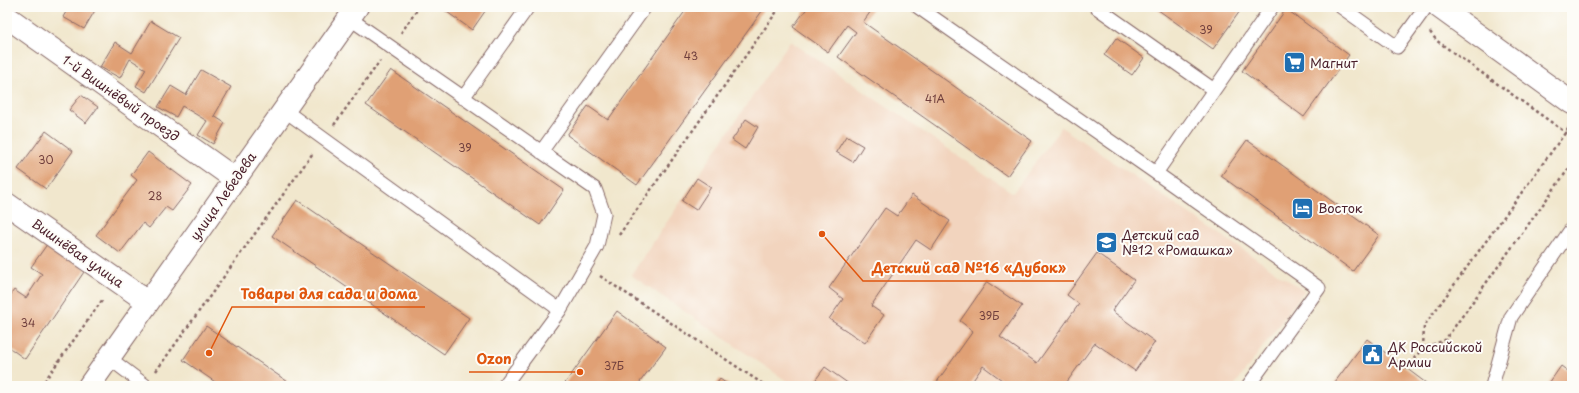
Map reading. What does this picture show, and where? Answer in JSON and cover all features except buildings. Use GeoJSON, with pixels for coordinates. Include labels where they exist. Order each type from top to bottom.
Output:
{"type":"FeatureCollection","features":[{"type":"Feature","properties":{"kind":"street"},"geometry":{"type":"LineString","coordinates":[[1439,7],[1570,98]]}},
{"type":"Feature","properties":{"kind":"street","name":"улица Лебедева"},"geometry":{"type":"LineString","coordinates":[[89,386],[353,13]]}},
{"type":"Feature","properties":{"kind":"street","name":"1-й Вишнёвый проезд"},"geometry":{"type":"LineString","coordinates":[[7,17],[235,179]]}},
{"type":"Feature","properties":{"kind":"street","name":"Вишнёвая улица"},"geometry":{"type":"LineString","coordinates":[[7,204],[148,302]]}},
{"type":"Feature","properties":{"kind":"lane"},"geometry":{"type":"LineString","coordinates":[[463,98],[528,7]]}},
{"type":"Feature","properties":{"kind":"lane"},"geometry":{"type":"LineString","coordinates":[[541,152],[645,7]]}},
{"type":"Feature","properties":{"kind":"lane"},"geometry":{"type":"LineString","coordinates":[[918,7],[1319,288],[1248,386]]}},
{"type":"Feature","properties":{"kind":"lane"},"geometry":{"type":"LineString","coordinates":[[1096,7],[1214,90]]}},
{"type":"Feature","properties":{"kind":"lane"},"geometry":{"type":"LineString","coordinates":[[1156,173],[1272,7]]}},
{"type":"Feature","properties":{"kind":"lane"},"geometry":{"type":"LineString","coordinates":[[1341,7],[1397,47],[1426,7]]}},
{"type":"Feature","properties":{"kind":"lane"},"geometry":{"type":"LineString","coordinates":[[353,13],[390,47],[595,189],[604,214],[598,246],[560,310],[504,386]]}},
{"type":"Feature","properties":{"kind":"lane"},"geometry":{"type":"LineString","coordinates":[[284,110],[560,310]]}},
{"type":"Feature","properties":{"kind":"lane"},"geometry":{"type":"LineString","coordinates":[[1492,386],[1511,317],[1572,228]]}},
{"type":"Feature","properties":{"kind":"lane"},"geometry":{"type":"LineString","coordinates":[[109,358],[146,386]]}},
{"type":"Feature","properties":{"kind":"path"},"geometry":{"type":"LineString","coordinates":[[146,386],[419,7]]}},
{"type":"Feature","properties":{"kind":"path"},"geometry":{"type":"LineString","coordinates":[[616,239],[780,7]]}},
{"type":"Feature","properties":{"kind":"path"},"geometry":{"type":"LineString","coordinates":[[1418,18],[1437,40],[1572,137]]}},
{"type":"Feature","properties":{"kind":"path"},"geometry":{"type":"LineString","coordinates":[[1423,348],[1424,326],[1572,124]]}},
{"type":"Feature","properties":{"kind":"path"},"geometry":{"type":"LineString","coordinates":[[1406,368],[1423,348],[1445,340],[1572,164]]}},
{"type":"Feature","properties":{"kind":"path"},"geometry":{"type":"LineString","coordinates":[[593,272],[766,386]]}},
{"type":"Feature","properties":{"kind":"path"},"geometry":{"type":"LineString","coordinates":[[41,386],[107,293]]}},
{"type":"Feature","properties":{"kind":"shaded area"},"geometry":{"type":"Polygon","coordinates":[[[790,41],[1013,193],[1061,127],[1304,291],[1234,386],[794,386],[631,275],[790,41]]]}},
{"type":"Feature","properties":{"kind":"place","name":"Магнит"},"geometry":{"type":"Point","coordinates":[1295,63]}},
{"type":"Feature","properties":{"kind":"place","name":"Восток"},"geometry":{"type":"Point","coordinates":[1303,208]}},
{"type":"Feature","properties":{"kind":"place","name":"Детский сад №16 «Дубок»"},"geometry":{"type":"Point","coordinates":[822,234]}},
{"type":"Feature","properties":{"kind":"place","name":"Детский сад №12 «Ромашка»"},"geometry":{"type":"Point","coordinates":[1106,242]}},
{"type":"Feature","properties":{"kind":"place","name":"Товары для сада и дома"},"geometry":{"type":"Point","coordinates":[209,353]}},
{"type":"Feature","properties":{"kind":"place","name":"ДК Российской Армии"},"geometry":{"type":"Point","coordinates":[1372,354]}},
{"type":"Feature","properties":{"kind":"place","name":"Ozon"},"geometry":{"type":"Point","coordinates":[580,372]}}]}
